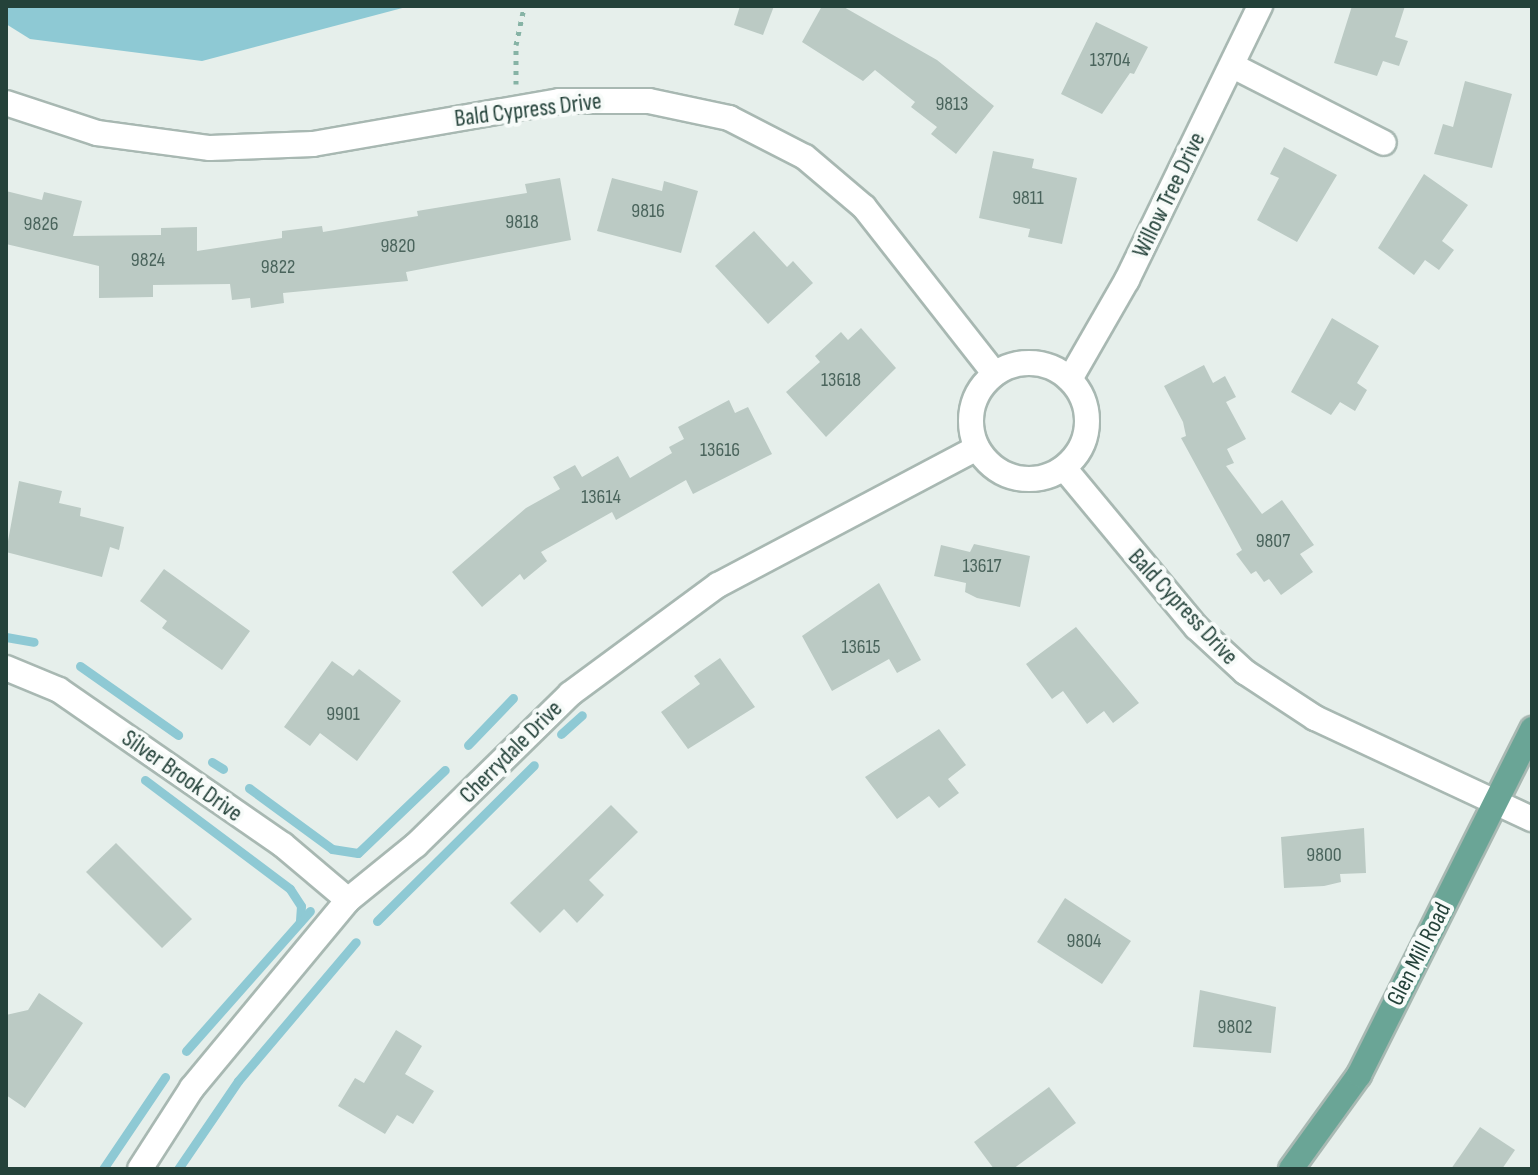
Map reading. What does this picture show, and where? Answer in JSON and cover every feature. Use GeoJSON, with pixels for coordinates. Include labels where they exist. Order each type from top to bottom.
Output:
{"type":"FeatureCollection","features":[{"type":"Feature","properties":{"kind":"main road","name":"Glen Mill Road"},"geometry":{"type":"LineString","coordinates":[[1291,1169],[1359,1075],[1532,729]]}},
{"type":"Feature","properties":{"kind":"street","name":"Willow Tree Drive"},"geometry":{"type":"LineString","coordinates":[[1070,379],[1127,280],[1260,6]]}},
{"type":"Feature","properties":{"kind":"street"},"geometry":{"type":"LineString","coordinates":[[1233,66],[1384,143]]}},
{"type":"Feature","properties":{"kind":"street","name":"Bald Cypress Drive"},"geometry":{"type":"LineString","coordinates":[[6,103],[97,133],[210,148],[313,144],[516,107],[607,98],[649,101],[729,118],[805,157],[864,207],[995,374]]}},
{"type":"Feature","properties":{"kind":"street"},"geometry":{"type":"LineString","coordinates":[[1033,362],[1070,379],[1087,407],[1088,424],[1085,441],[1064,468],[1026,480],[1006,475],[977,448],[973,408],[995,374],[1033,362]]}},
{"type":"Feature","properties":{"kind":"street","name":"Cherrydale Drive"},"geometry":{"type":"LineString","coordinates":[[140,1169],[192,1088],[348,900],[416,845],[570,694],[718,585],[977,448]]}},
{"type":"Feature","properties":{"kind":"street","name":"Bald Cypress Drive"},"geometry":{"type":"LineString","coordinates":[[1064,468],[1196,627],[1245,672],[1315,718],[1532,819]]}},
{"type":"Feature","properties":{"kind":"street","name":"Silver Brook Drive"},"geometry":{"type":"LineString","coordinates":[[6,668],[59,690],[283,845],[348,900]]}},
{"type":"Feature","properties":{"kind":"path"},"geometry":{"type":"LineString","coordinates":[[516,107],[516,45],[524,6]]}},
{"type":"Feature","properties":{"kind":"water"},"geometry":{"type":"Polygon","coordinates":[[[6,6],[410,6],[202,61],[30,39],[6,24],[6,6]]]}},
{"type":"Feature","properties":{"kind":"building"},"geometry":{"type":"Polygon","coordinates":[[[740,6],[774,6],[763,35],[734,25],[740,6]]]}},
{"type":"Feature","properties":{"kind":"building"},"geometry":{"type":"Polygon","coordinates":[[[822,6],[842,6],[937,60],[994,106],[956,154],[931,134],[937,127],[911,107],[915,102],[875,70],[863,81],[802,42],[822,6]]]}},
{"type":"Feature","properties":{"kind":"building"},"geometry":{"type":"Polygon","coordinates":[[[1352,6],[1405,6],[1395,37],[1408,41],[1399,66],[1383,61],[1377,76],[1334,63],[1352,6]]]}},
{"type":"Feature","properties":{"kind":"building"},"geometry":{"type":"Polygon","coordinates":[[[1096,22],[1148,47],[1134,74],[1130,73],[1102,114],[1061,94],[1096,22]]]}},
{"type":"Feature","properties":{"kind":"building"},"geometry":{"type":"Polygon","coordinates":[[[1465,81],[1512,94],[1492,168],[1434,154],[1443,124],[1453,127],[1465,81]]]}},
{"type":"Feature","properties":{"kind":"building"},"geometry":{"type":"Polygon","coordinates":[[[1284,147],[1337,175],[1297,242],[1257,220],[1279,178],[1270,174],[1284,147]]]}},
{"type":"Feature","properties":{"kind":"building"},"geometry":{"type":"Polygon","coordinates":[[[993,151],[1034,159],[1032,168],[1077,178],[1062,244],[1028,237],[1030,229],[979,218],[993,151]]]}},
{"type":"Feature","properties":{"kind":"building"},"geometry":{"type":"Polygon","coordinates":[[[1424,174],[1468,205],[1442,241],[1454,250],[1439,270],[1425,260],[1414,275],[1378,248],[1424,174]]]}},
{"type":"Feature","properties":{"kind":"building"},"geometry":{"type":"Polygon","coordinates":[[[560,178],[571,240],[406,272],[408,281],[283,293],[284,303],[251,308],[250,298],[232,300],[230,284],[153,285],[153,297],[99,298],[99,266],[6,244],[6,191],[42,200],[44,192],[82,201],[73,236],[161,235],[161,228],[197,227],[197,251],[282,238],[282,231],[322,226],[323,232],[418,216],[417,211],[527,193],[525,184],[560,178]]]}},
{"type":"Feature","properties":{"kind":"building"},"geometry":{"type":"Polygon","coordinates":[[[612,178],[662,191],[664,181],[698,191],[681,253],[597,231],[612,178]]]}},
{"type":"Feature","properties":{"kind":"building"},"geometry":{"type":"Polygon","coordinates":[[[754,231],[787,267],[793,261],[813,283],[768,324],[715,266],[754,231]]]}},
{"type":"Feature","properties":{"kind":"building"},"geometry":{"type":"Polygon","coordinates":[[[1332,318],[1379,346],[1357,383],[1367,390],[1355,411],[1340,402],[1331,415],[1291,392],[1332,318]]]}},
{"type":"Feature","properties":{"kind":"building"},"geometry":{"type":"Polygon","coordinates":[[[861,328],[896,368],[826,437],[786,392],[820,362],[815,356],[841,332],[848,340],[861,328]]]}},
{"type":"Feature","properties":{"kind":"building"},"geometry":{"type":"Polygon","coordinates":[[[1204,365],[1213,383],[1225,376],[1236,397],[1226,402],[1246,439],[1227,449],[1234,463],[1226,466],[1262,514],[1282,500],[1314,545],[1300,554],[1313,572],[1281,595],[1269,579],[1264,582],[1256,571],[1251,574],[1236,554],[1242,550],[1181,438],[1186,436],[1183,422],[1164,386],[1204,365]]]}},
{"type":"Feature","properties":{"kind":"building"},"geometry":{"type":"Polygon","coordinates":[[[729,400],[735,413],[748,407],[772,454],[693,494],[686,480],[616,520],[612,512],[541,552],[547,561],[524,580],[520,574],[482,607],[452,572],[526,508],[560,489],[553,477],[575,465],[582,477],[618,456],[630,478],[672,453],[669,447],[684,439],[678,427],[729,400]]]}},
{"type":"Feature","properties":{"kind":"building"},"geometry":{"type":"Polygon","coordinates":[[[19,481],[62,491],[59,503],[81,508],[80,516],[124,527],[119,550],[110,547],[102,577],[6,552],[19,481]]]}},
{"type":"Feature","properties":{"kind":"building"},"geometry":{"type":"Polygon","coordinates":[[[974,544],[1030,556],[1020,607],[977,598],[965,592],[966,583],[934,576],[941,545],[970,552],[974,544]]]}},
{"type":"Feature","properties":{"kind":"building"},"geometry":{"type":"Polygon","coordinates":[[[164,569],[250,631],[222,670],[162,628],[167,621],[140,601],[164,569]]]}},
{"type":"Feature","properties":{"kind":"building"},"geometry":{"type":"Polygon","coordinates":[[[879,583],[921,660],[897,673],[889,659],[832,691],[802,636],[879,583]]]}},
{"type":"Feature","properties":{"kind":"building"},"geometry":{"type":"Polygon","coordinates":[[[1076,627],[1139,703],[1113,723],[1104,711],[1087,724],[1063,691],[1052,699],[1026,664],[1076,627]]]}},
{"type":"Feature","properties":{"kind":"building"},"geometry":{"type":"Polygon","coordinates":[[[720,658],[755,707],[688,749],[661,712],[700,684],[694,676],[720,658]]]}},
{"type":"Feature","properties":{"kind":"building"},"geometry":{"type":"Polygon","coordinates":[[[332,661],[353,676],[359,669],[401,701],[357,761],[320,733],[310,746],[284,727],[332,661]]]}},
{"type":"Feature","properties":{"kind":"building"},"geometry":{"type":"Polygon","coordinates":[[[939,729],[966,765],[948,779],[959,793],[939,808],[929,796],[897,819],[865,777],[939,729]]]}},
{"type":"Feature","properties":{"kind":"building"},"geometry":{"type":"Polygon","coordinates":[[[611,805],[638,832],[589,880],[604,895],[577,923],[564,909],[540,933],[510,903],[611,805]]]}},
{"type":"Feature","properties":{"kind":"building"},"geometry":{"type":"Polygon","coordinates":[[[1364,828],[1366,873],[1340,874],[1341,882],[1324,886],[1284,888],[1281,837],[1364,828]]]}},
{"type":"Feature","properties":{"kind":"building"},"geometry":{"type":"Polygon","coordinates":[[[116,843],[192,919],[162,948],[86,872],[116,843]]]}},
{"type":"Feature","properties":{"kind":"building"},"geometry":{"type":"Polygon","coordinates":[[[1065,898],[1131,941],[1102,984],[1037,942],[1065,898]]]}},
{"type":"Feature","properties":{"kind":"building"},"geometry":{"type":"Polygon","coordinates":[[[1200,990],[1276,1007],[1271,1053],[1193,1047],[1200,990]]]}},
{"type":"Feature","properties":{"kind":"building"},"geometry":{"type":"Polygon","coordinates":[[[39,993],[83,1023],[25,1108],[6,1095],[6,1015],[28,1010],[39,993]]]}},
{"type":"Feature","properties":{"kind":"building"},"geometry":{"type":"Polygon","coordinates":[[[396,1030],[422,1046],[405,1074],[434,1091],[413,1124],[397,1115],[385,1134],[338,1106],[355,1078],[364,1083],[396,1030]]]}},
{"type":"Feature","properties":{"kind":"building"},"geometry":{"type":"Polygon","coordinates":[[[1049,1087],[1076,1123],[1013,1169],[994,1169],[974,1142],[1049,1087]]]}},
{"type":"Feature","properties":{"kind":"building"},"geometry":{"type":"Polygon","coordinates":[[[1480,1127],[1515,1150],[1502,1169],[1451,1169],[1480,1127]]]}},
{"type":"Feature","properties":{"kind":"waterway"},"geometry":{"type":"LineString","coordinates":[[6,637],[34,642]]}},
{"type":"Feature","properties":{"kind":"waterway"},"geometry":{"type":"LineString","coordinates":[[80,666],[178,735]]}},
{"type":"Feature","properties":{"kind":"waterway"},"geometry":{"type":"LineString","coordinates":[[468,745],[513,698]]}},
{"type":"Feature","properties":{"kind":"waterway"},"geometry":{"type":"LineString","coordinates":[[561,734],[582,715]]}},
{"type":"Feature","properties":{"kind":"waterway"},"geometry":{"type":"LineString","coordinates":[[212,762],[223,769]]}},
{"type":"Feature","properties":{"kind":"waterway"},"geometry":{"type":"LineString","coordinates":[[377,921],[534,765]]}},
{"type":"Feature","properties":{"kind":"waterway"},"geometry":{"type":"LineString","coordinates":[[249,788],[332,849],[358,853],[445,770]]}},
{"type":"Feature","properties":{"kind":"waterway"},"geometry":{"type":"LineString","coordinates":[[145,780],[290,889],[301,906],[300,922]]}},
{"type":"Feature","properties":{"kind":"waterway"},"geometry":{"type":"LineString","coordinates":[[186,1051],[310,911]]}},
{"type":"Feature","properties":{"kind":"waterway"},"geometry":{"type":"LineString","coordinates":[[178,1169],[238,1081],[356,942]]}},
{"type":"Feature","properties":{"kind":"waterway"},"geometry":{"type":"LineString","coordinates":[[103,1169],[165,1077]]}}]}
